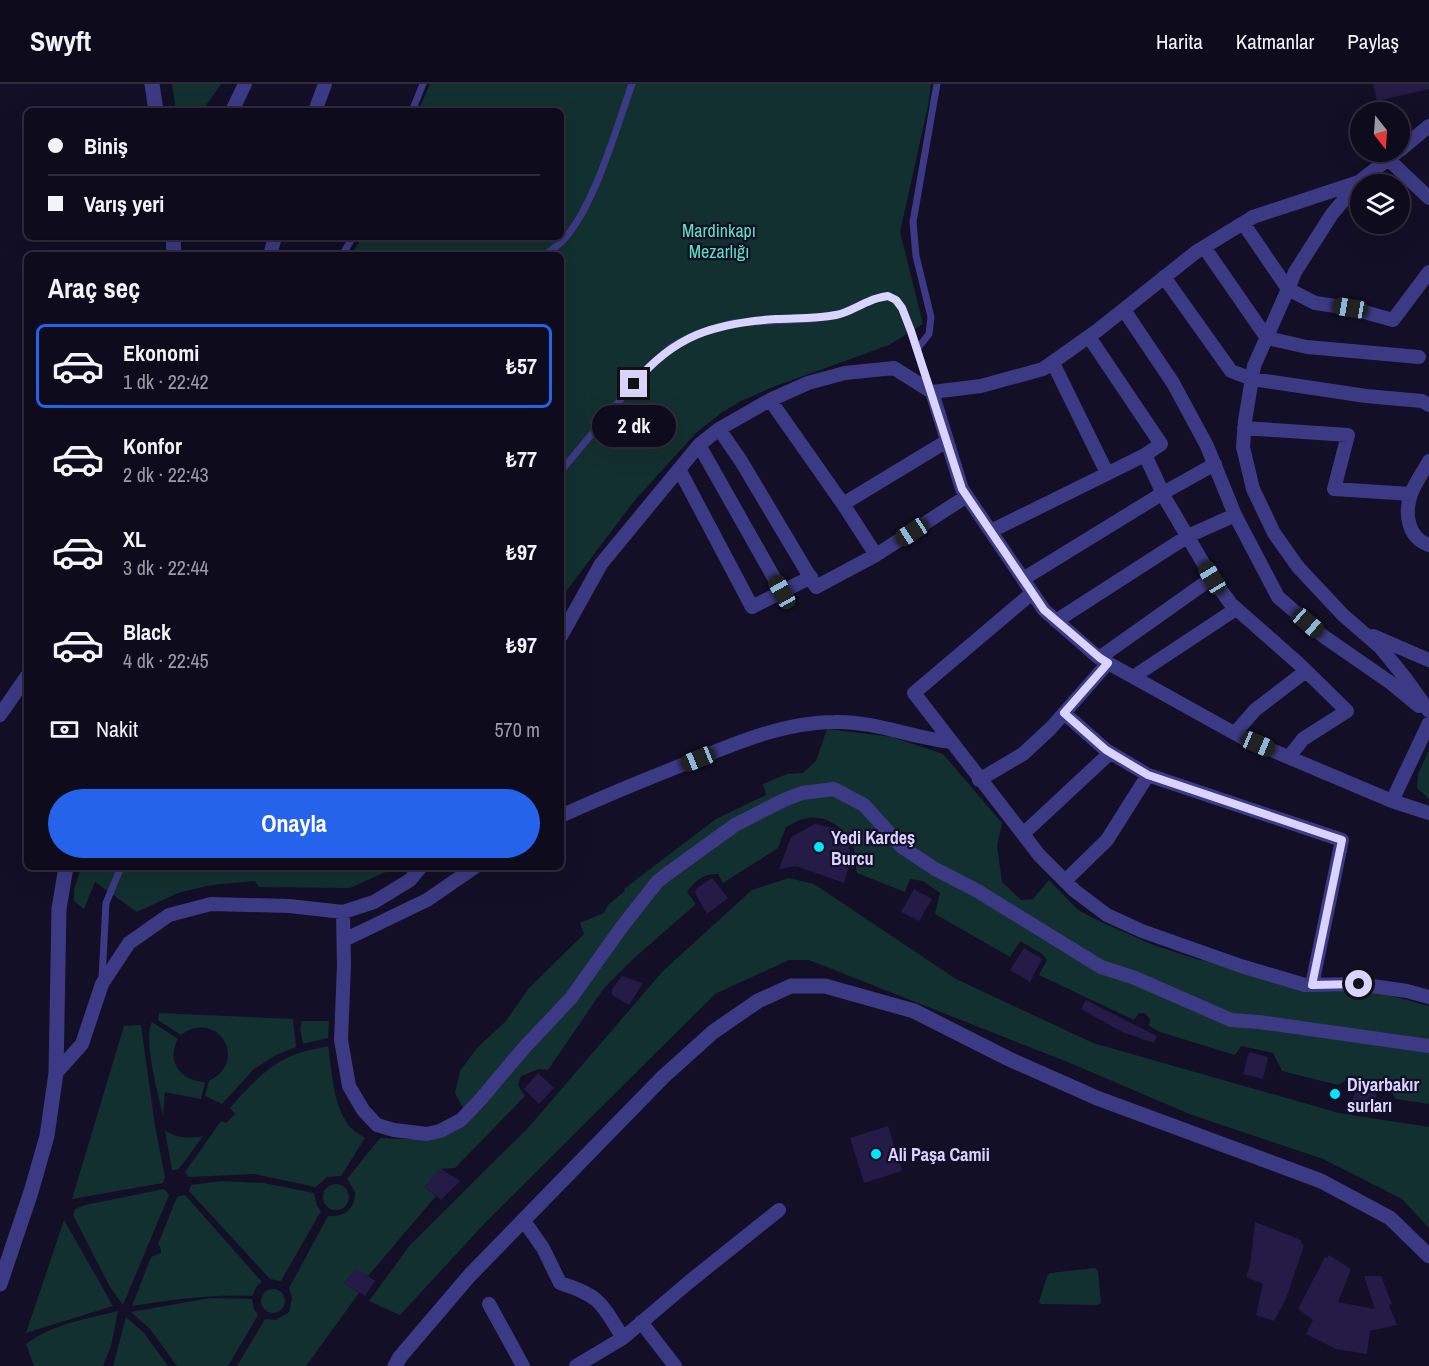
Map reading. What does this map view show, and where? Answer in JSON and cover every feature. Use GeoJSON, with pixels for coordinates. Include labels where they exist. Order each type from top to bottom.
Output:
{"type":"FeatureCollection","features":[{"type":"Feature","properties":{"kind":"street"},"geometry":{"type":"LineString","coordinates":[[152,84],[156,108]]}},
{"type":"Feature","properties":{"kind":"street"},"geometry":{"type":"LineString","coordinates":[[233,108],[245,84]]}},
{"type":"Feature","properties":{"kind":"street"},"geometry":{"type":"LineString","coordinates":[[316,108],[325,84]]}},
{"type":"Feature","properties":{"kind":"street"},"geometry":{"type":"LineString","coordinates":[[1410,141],[1429,126]]}},
{"type":"Feature","properties":{"kind":"street"},"geometry":{"type":"LineString","coordinates":[[1369,174],[1384,162]]}},
{"type":"Feature","properties":{"kind":"street"},"geometry":{"type":"LineString","coordinates":[[1402,162],[1429,198]]}},
{"type":"Feature","properties":{"kind":"street"},"geometry":{"type":"LineString","coordinates":[[564,631],[601,564],[699,445],[719,429],[770,400],[808,383],[845,373],[894,368],[932,392],[981,386],[1043,369],[1089,337],[1204,247],[1253,217],[1350,185]]}},
{"type":"Feature","properties":{"kind":"street"},"geometry":{"type":"LineString","coordinates":[[1350,193],[1332,214],[1295,272],[1254,366],[1243,447],[1253,489],[1274,533],[1298,567],[1381,648],[1429,712]]}},
{"type":"Feature","properties":{"kind":"street"},"geometry":{"type":"LineString","coordinates":[[1243,223],[1287,289],[1315,303],[1350,308],[1393,320],[1429,272]]}},
{"type":"Feature","properties":{"kind":"street"},"geometry":{"type":"LineString","coordinates":[[1204,247],[1267,338],[1307,347],[1419,357]]}},
{"type":"Feature","properties":{"kind":"street"},"geometry":{"type":"LineString","coordinates":[[1164,277],[1231,371],[1252,379],[1366,396],[1422,400],[1429,405]]}},
{"type":"Feature","properties":{"kind":"street"},"geometry":{"type":"LineString","coordinates":[[1124,310],[1173,383],[1215,464],[1236,515],[1278,597],[1323,636],[1429,712]]}},
{"type":"Feature","properties":{"kind":"street"},"geometry":{"type":"LineString","coordinates":[[991,531],[1145,455],[1161,444],[1089,337]]}},
{"type":"Feature","properties":{"kind":"street"},"geometry":{"type":"LineString","coordinates":[[1053,363],[1107,473]]}},
{"type":"Feature","properties":{"kind":"street"},"geometry":{"type":"LineString","coordinates":[[932,392],[962,489],[1044,610],[1056,621],[1104,661],[1235,733],[1392,801],[1429,813]]}},
{"type":"Feature","properties":{"kind":"street"},"geometry":{"type":"LineString","coordinates":[[770,400],[876,555]]}},
{"type":"Feature","properties":{"kind":"street"},"geometry":{"type":"LineString","coordinates":[[1244,428],[1348,435],[1334,489],[1411,494]]}},
{"type":"Feature","properties":{"kind":"street"},"geometry":{"type":"LineString","coordinates":[[719,429],[741,461],[816,587],[876,555],[967,496]]}},
{"type":"Feature","properties":{"kind":"street"},"geometry":{"type":"LineString","coordinates":[[843,504],[947,441]]}},
{"type":"Feature","properties":{"kind":"street"},"geometry":{"type":"LineString","coordinates":[[699,445],[782,592]]}},
{"type":"Feature","properties":{"kind":"street"},"geometry":{"type":"LineString","coordinates":[[1145,455],[1163,493],[1212,578],[1236,609],[1347,711],[1303,739],[1289,757]]}},
{"type":"Feature","properties":{"kind":"street"},"geometry":{"type":"LineString","coordinates":[[1429,461],[1411,494],[1407,513],[1410,529],[1419,542],[1429,545]]}},
{"type":"Feature","properties":{"kind":"street"},"geometry":{"type":"LineString","coordinates":[[1023,579],[1163,493],[1215,464]]}},
{"type":"Feature","properties":{"kind":"street"},"geometry":{"type":"LineString","coordinates":[[679,469],[752,608],[811,577]]}},
{"type":"Feature","properties":{"kind":"street"},"geometry":{"type":"LineString","coordinates":[[1056,621],[1188,536],[1236,515]]}},
{"type":"Feature","properties":{"kind":"street"},"geometry":{"type":"LineString","coordinates":[[980,780],[1023,754],[1064,713],[1104,661],[1212,578]]}},
{"type":"Feature","properties":{"kind":"street"},"geometry":{"type":"LineString","coordinates":[[1032,593],[915,693],[1023,834],[1065,881],[1107,915],[1142,931],[1241,966],[1312,985],[1359,984],[1407,991],[1429,997]]}},
{"type":"Feature","properties":{"kind":"street"},"geometry":{"type":"LineString","coordinates":[[1133,677],[1236,609]]}},
{"type":"Feature","properties":{"kind":"street"},"geometry":{"type":"LineString","coordinates":[[1359,629],[1429,660]]}},
{"type":"Feature","properties":{"kind":"street"},"geometry":{"type":"LineString","coordinates":[[1235,733],[1255,710],[1306,671]]}},
{"type":"Feature","properties":{"kind":"street"},"geometry":{"type":"LineString","coordinates":[[0,715],[24,680]]}},
{"type":"Feature","properties":{"kind":"street"},"geometry":{"type":"LineString","coordinates":[[1064,713],[1110,753],[1148,775],[1342,840],[1312,985]]}},
{"type":"Feature","properties":{"kind":"street"},"geometry":{"type":"LineString","coordinates":[[564,815],[724,748],[795,725],[836,722],[871,726],[927,740],[951,742]]}},
{"type":"Feature","properties":{"kind":"street"},"geometry":{"type":"LineString","coordinates":[[1392,801],[1429,723]]}},
{"type":"Feature","properties":{"kind":"street"},"geometry":{"type":"LineString","coordinates":[[1023,834],[1110,753]]}},
{"type":"Feature","properties":{"kind":"street"},"geometry":{"type":"LineString","coordinates":[[1065,881],[1107,840],[1148,775]]}},
{"type":"Feature","properties":{"kind":"street"},"geometry":{"type":"LineString","coordinates":[[343,912],[342,1040],[350,1086],[356,1101],[377,1125],[410,1133],[427,1134],[440,1131],[461,1120],[571,998],[657,882],[735,825],[802,793],[834,789],[864,805],[902,847],[1101,967],[1135,978],[1231,1020],[1429,1047]]}},
{"type":"Feature","properties":{"kind":"street"},"geometry":{"type":"LineString","coordinates":[[0,1284],[47,1136],[56,1073],[59,909],[66,870]]}},
{"type":"Feature","properties":{"kind":"street"},"geometry":{"type":"LineString","coordinates":[[56,1073],[82,1044],[102,984],[129,943],[169,915],[211,904],[290,906],[343,912],[374,902],[410,880],[418,870]]}},
{"type":"Feature","properties":{"kind":"street"},"geometry":{"type":"LineString","coordinates":[[344,940],[428,900],[471,870]]}},
{"type":"Feature","properties":{"kind":"street"},"geometry":{"type":"LineString","coordinates":[[401,1363],[470,1275],[663,1077],[713,1032],[758,1001],[791,986],[825,986],[914,1011],[1009,1059],[1097,1098],[1321,1181],[1390,1218],[1429,1256]]}},
{"type":"Feature","properties":{"kind":"street"},"geometry":{"type":"LineString","coordinates":[[576,1366],[622,1338],[779,1210]]}},
{"type":"Feature","properties":{"kind":"street"},"geometry":{"type":"LineString","coordinates":[[524,1221],[543,1248],[560,1283],[591,1294],[602,1303],[622,1338]]}},
{"type":"Feature","properties":{"kind":"street"},"geometry":{"type":"LineString","coordinates":[[489,1304],[523,1366]]}},
{"type":"Feature","properties":{"kind":"street"},"geometry":{"type":"LineString","coordinates":[[641,1322],[675,1366]]}},
{"type":"Feature","properties":{"kind":"lane"},"geometry":{"type":"LineString","coordinates":[[413,108],[423,84]]}},
{"type":"Feature","properties":{"kind":"lane"},"geometry":{"type":"LineString","coordinates":[[564,240],[581,215],[600,172],[632,84]]}},
{"type":"Feature","properties":{"kind":"lane"},"geometry":{"type":"LineString","coordinates":[[917,349],[929,334],[931,317],[916,256],[913,222],[937,84]]}},
{"type":"Feature","properties":{"kind":"lane"},"geometry":{"type":"LineString","coordinates":[[549,252],[564,240]]}},
{"type":"Feature","properties":{"kind":"lane"},"geometry":{"type":"LineString","coordinates":[[564,467],[646,369],[671,347],[696,334],[732,323],[811,319],[840,314],[871,300],[888,296],[896,300],[902,308],[932,392]]}},
{"type":"Feature","properties":{"kind":"lane"},"geometry":{"type":"LineString","coordinates":[[102,984],[106,903],[120,870]]}},
{"type":"Feature","properties":{"kind":"green space"},"geometry":{"type":"Polygon","coordinates":[[[172,84],[221,84],[204,108],[176,108],[172,84]]]}},
{"type":"Feature","properties":{"kind":"green space","name":"Mardinkapı Mezarlığı"},"geometry":{"type":"Polygon","coordinates":[[[430,84],[931,84],[900,232],[923,324],[889,345],[773,387],[721,413],[696,433],[635,500],[564,594],[564,252],[353,252],[360,240],[564,240],[564,108],[419,108],[430,84]]]}},
{"type":"Feature","properties":{"kind":"green space"},"geometry":{"type":"Polygon","coordinates":[[[827,729],[892,737],[943,754],[1002,823],[997,845],[1002,882],[1021,900],[1033,899],[1049,880],[1078,910],[1151,944],[1196,959],[1241,970],[1370,990],[1429,1006],[1429,1104],[1396,1099],[1386,1084],[1352,1076],[1338,1085],[1282,1071],[1273,1053],[1241,1046],[1235,1055],[1160,1032],[1149,1026],[1150,1019],[1145,1013],[1139,1013],[1134,1020],[1039,975],[1047,960],[1042,954],[1020,941],[1010,957],[935,914],[940,893],[923,881],[910,879],[905,892],[857,873],[854,850],[846,835],[827,820],[812,817],[786,827],[778,848],[723,883],[718,874],[713,874],[700,878],[693,884],[687,892],[696,904],[633,959],[604,988],[548,1070],[539,1069],[521,1076],[518,1085],[525,1096],[455,1168],[440,1169],[425,1187],[436,1196],[368,1276],[356,1269],[345,1283],[359,1293],[306,1366],[237,1366],[265,1319],[276,1320],[289,1312],[292,1298],[289,1288],[328,1216],[344,1214],[351,1207],[355,1192],[347,1179],[380,1138],[406,1139],[437,1136],[463,1108],[455,1093],[460,1071],[477,1048],[506,1021],[529,988],[584,934],[580,923],[604,913],[608,905],[625,891],[624,889],[716,819],[766,795],[763,784],[787,774],[803,773],[816,761],[827,729]]]}},
{"type":"Feature","properties":{"kind":"green space"},"geometry":{"type":"Polygon","coordinates":[[[1429,750],[1429,799],[1417,788],[1418,774],[1429,750]]]}},
{"type":"Feature","properties":{"kind":"green space"},"geometry":{"type":"Polygon","coordinates":[[[80,870],[390,870],[350,888],[259,887],[255,881],[211,885],[178,893],[137,912],[95,882],[84,909],[74,901],[74,890],[80,870]]]}},
{"type":"Feature","properties":{"kind":"green space"},"geometry":{"type":"Polygon","coordinates":[[[789,878],[814,884],[956,979],[1093,1043],[1339,1113],[1429,1127],[1429,1228],[1402,1199],[1323,1159],[1192,1115],[1070,1063],[809,960],[789,960],[715,994],[484,1224],[400,1315],[369,1301],[410,1245],[528,1128],[663,971],[752,890],[789,878]]]}},
{"type":"Feature","properties":{"kind":"green space"},"geometry":{"type":"Polygon","coordinates":[[[159,1013],[293,1019],[296,1047],[276,1055],[254,1069],[222,1104],[205,1096],[209,1081],[221,1072],[227,1062],[228,1051],[224,1040],[216,1032],[206,1028],[194,1028],[181,1035],[158,1020],[159,1013]]]}},
{"type":"Feature","properties":{"kind":"green space"},"geometry":{"type":"Polygon","coordinates":[[[302,1021],[329,1021],[328,1038],[303,1044],[300,1028],[302,1021]]]}},
{"type":"Feature","properties":{"kind":"green space"},"geometry":{"type":"Polygon","coordinates":[[[152,1022],[178,1039],[174,1055],[182,1074],[196,1081],[205,1082],[201,1099],[165,1092],[163,1115],[150,1054],[149,1041],[152,1022]]]}},
{"type":"Feature","properties":{"kind":"green space"},"geometry":{"type":"Polygon","coordinates":[[[141,1025],[155,1126],[165,1177],[163,1183],[72,1199],[124,1026],[141,1025]]]}},
{"type":"Feature","properties":{"kind":"green space"},"geometry":{"type":"Polygon","coordinates":[[[328,1046],[334,1088],[344,1119],[350,1127],[365,1138],[341,1176],[327,1177],[316,1187],[254,1174],[189,1177],[185,1172],[221,1121],[226,1123],[235,1114],[230,1108],[252,1084],[286,1058],[328,1046]]]}},
{"type":"Feature","properties":{"kind":"green space"},"geometry":{"type":"Polygon","coordinates":[[[165,1131],[183,1137],[203,1136],[179,1169],[172,1170],[165,1131]]]}},
{"type":"Feature","properties":{"kind":"green space"},"geometry":{"type":"Polygon","coordinates":[[[221,1181],[264,1183],[314,1193],[317,1206],[321,1211],[281,1281],[270,1279],[189,1191],[191,1185],[221,1181]]]}},
{"type":"Feature","properties":{"kind":"green space"},"geometry":{"type":"Polygon","coordinates":[[[336,1184],[345,1188],[349,1197],[345,1206],[336,1210],[327,1206],[323,1197],[327,1188],[336,1184]]]}},
{"type":"Feature","properties":{"kind":"green space"},"geometry":{"type":"Polygon","coordinates":[[[164,1189],[169,1195],[123,1305],[110,1287],[73,1215],[75,1209],[164,1189]]]}},
{"type":"Feature","properties":{"kind":"green space"},"geometry":{"type":"Polygon","coordinates":[[[185,1195],[262,1282],[252,1296],[207,1297],[132,1306],[151,1257],[161,1253],[158,1244],[177,1197],[185,1195]]]}},
{"type":"Feature","properties":{"kind":"green space"},"geometry":{"type":"Polygon","coordinates":[[[64,1220],[113,1306],[26,1333],[64,1220]]]}},
{"type":"Feature","properties":{"kind":"green space"},"geometry":{"type":"Polygon","coordinates":[[[1095,1268],[1098,1271],[1101,1303],[1098,1305],[1041,1304],[1039,1302],[1050,1273],[1095,1268]]]}},
{"type":"Feature","properties":{"kind":"green space"},"geometry":{"type":"Polygon","coordinates":[[[273,1289],[278,1290],[284,1296],[284,1306],[278,1312],[273,1313],[268,1312],[262,1306],[261,1301],[262,1296],[268,1290],[273,1289]]]}},
{"type":"Feature","properties":{"kind":"green space"},"geometry":{"type":"Polygon","coordinates":[[[210,1298],[252,1299],[258,1315],[228,1366],[177,1366],[150,1329],[131,1312],[210,1298]]]}},
{"type":"Feature","properties":{"kind":"green space"},"geometry":{"type":"Polygon","coordinates":[[[118,1311],[111,1346],[103,1366],[34,1366],[26,1344],[36,1337],[70,1323],[118,1311]]]}},
{"type":"Feature","properties":{"kind":"green space"},"geometry":{"type":"Polygon","coordinates":[[[126,1317],[144,1333],[168,1366],[113,1366],[126,1317]]]}},
{"type":"Feature","properties":{"kind":"building"},"geometry":{"type":"Polygon","coordinates":[[[1373,84],[1429,84],[1429,89],[1377,101],[1373,84]]]}},
{"type":"Feature","properties":{"kind":"building"},"geometry":{"type":"Polygon","coordinates":[[[815,824],[834,828],[844,837],[849,846],[851,858],[844,883],[796,866],[779,869],[791,837],[815,824]]]}},
{"type":"Feature","properties":{"kind":"building"},"geometry":{"type":"Polygon","coordinates":[[[712,878],[728,898],[707,914],[695,893],[697,888],[712,878]]]}},
{"type":"Feature","properties":{"kind":"building"},"geometry":{"type":"Polygon","coordinates":[[[914,889],[932,899],[919,921],[901,912],[914,889]]]}},
{"type":"Feature","properties":{"kind":"building"},"geometry":{"type":"Polygon","coordinates":[[[1024,948],[1042,959],[1030,982],[1010,970],[1024,948]]]}},
{"type":"Feature","properties":{"kind":"building"},"geometry":{"type":"Polygon","coordinates":[[[622,976],[643,983],[629,1005],[612,995],[612,989],[622,976]]]}},
{"type":"Feature","properties":{"kind":"building"},"geometry":{"type":"Polygon","coordinates":[[[1086,1000],[1157,1036],[1154,1043],[1122,1032],[1081,1009],[1086,1000]]]}},
{"type":"Feature","properties":{"kind":"building"},"geometry":{"type":"Polygon","coordinates":[[[1249,1052],[1268,1057],[1263,1079],[1243,1074],[1249,1052]]]}},
{"type":"Feature","properties":{"kind":"building"},"geometry":{"type":"Polygon","coordinates":[[[538,1073],[554,1088],[539,1104],[524,1089],[538,1073]]]}},
{"type":"Feature","properties":{"kind":"building"},"geometry":{"type":"Polygon","coordinates":[[[1358,1081],[1378,1085],[1374,1107],[1352,1102],[1358,1081]]]}},
{"type":"Feature","properties":{"kind":"building","name":"Ali Paşa Camii"},"geometry":{"type":"Polygon","coordinates":[[[888,1126],[902,1171],[864,1183],[850,1138],[888,1126]]]}},
{"type":"Feature","properties":{"kind":"building"},"geometry":{"type":"Polygon","coordinates":[[[440,1168],[460,1181],[441,1200],[425,1187],[440,1168]]]}},
{"type":"Feature","properties":{"kind":"building"},"geometry":{"type":"Polygon","coordinates":[[[1255,1222],[1301,1240],[1304,1245],[1286,1299],[1274,1321],[1256,1315],[1263,1284],[1246,1277],[1250,1266],[1255,1222]]]}},
{"type":"Feature","properties":{"kind":"building"},"geometry":{"type":"Polygon","coordinates":[[[1329,1255],[1351,1269],[1338,1302],[1375,1309],[1364,1276],[1381,1276],[1392,1304],[1389,1305],[1397,1325],[1370,1331],[1367,1354],[1336,1349],[1306,1334],[1313,1320],[1298,1309],[1325,1257],[1329,1255]]]}},
{"type":"Feature","properties":{"kind":"building"},"geometry":{"type":"Polygon","coordinates":[[[356,1268],[375,1281],[365,1296],[344,1283],[356,1268]]]}},
{"type":"Feature","properties":{"kind":"place","name":"Yedi Kardeş Burcu"},"geometry":{"type":"Point","coordinates":[819,847]}},
{"type":"Feature","properties":{"kind":"place","name":"Diyarbakır surları"},"geometry":{"type":"Point","coordinates":[1335,1094]}},
{"type":"Feature","properties":{"kind":"place","name":"Ali Paşa Camii"},"geometry":{"type":"Point","coordinates":[876,1154]}},
{"type":"Feature","properties":{"kind":"route"},"geometry":{"type":"LineString","coordinates":[[634,384],[646,369],[671,347],[696,334],[732,323],[811,319],[840,314],[871,300],[888,296],[896,300],[902,308],[911,331],[962,489],[1044,610],[1108,663],[1064,713],[1106,750],[1148,775],[1342,840],[1312,985],[1359,984]]}}]}
